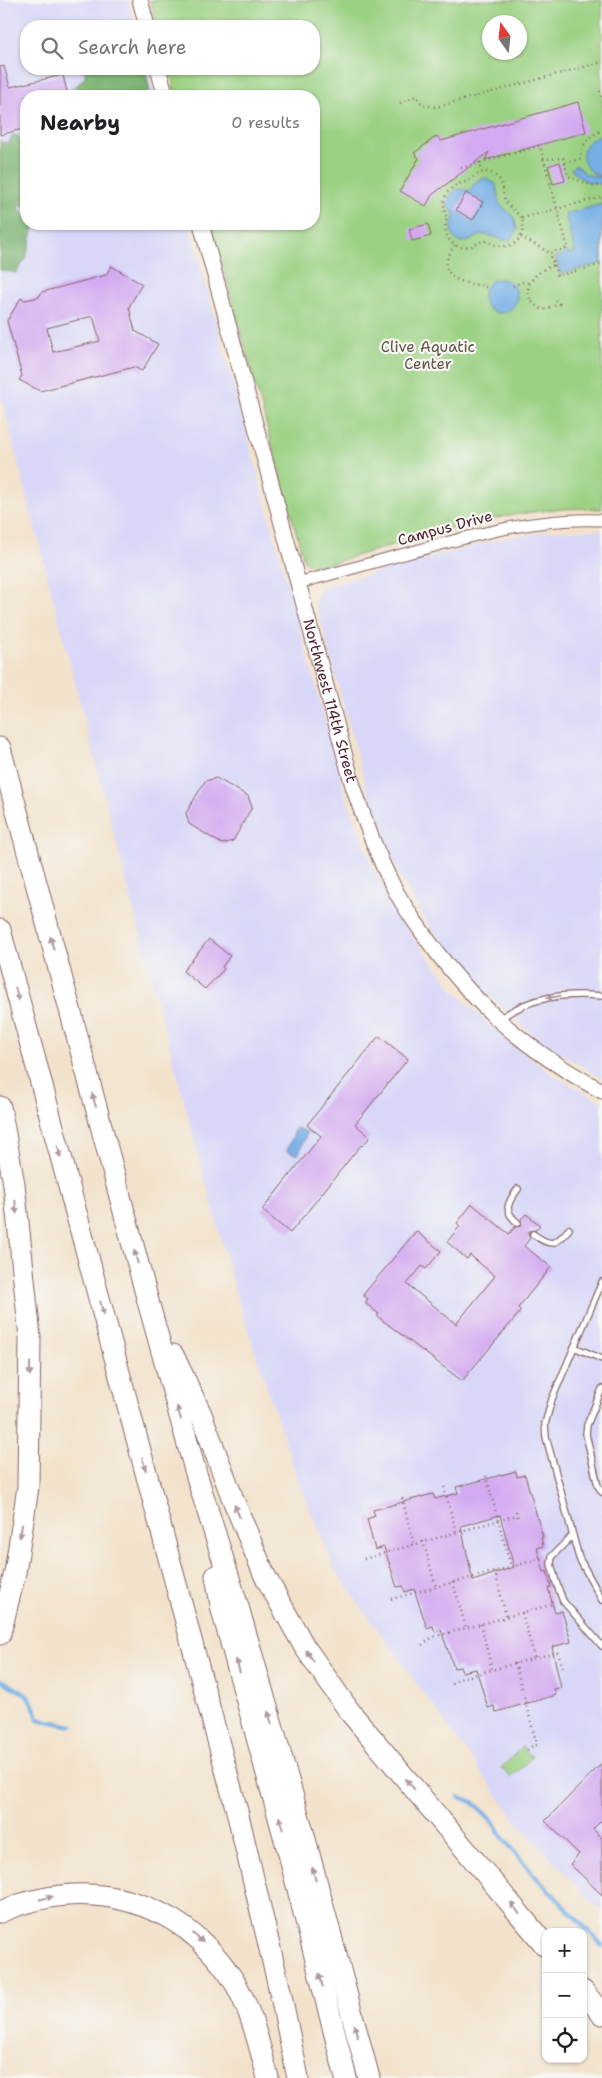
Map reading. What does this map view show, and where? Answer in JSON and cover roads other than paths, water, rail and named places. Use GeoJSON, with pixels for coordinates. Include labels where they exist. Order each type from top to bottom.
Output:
{"type":"FeatureCollection","features":[{"type":"Feature","properties":{"kind":"highway"},"geometry":{"type":"LineString","coordinates":[[0,748],[149,1305],[197,1477],[238,1608],[300,1822],[369,2078]]}},
{"type":"Feature","properties":{"kind":"highway"},"geometry":{"type":"LineString","coordinates":[[0,930],[234,1802],[280,1991],[298,2078]]}},
{"type":"Feature","properties":{"kind":"highway"},"geometry":{"type":"LineString","coordinates":[[0,1107],[14,1184],[30,1336],[28,1487],[15,1573],[0,1634]]}},
{"type":"Feature","properties":{"kind":"highway"},"geometry":{"type":"LineString","coordinates":[[149,1305],[202,1414],[234,1502],[265,1576],[304,1646],[350,1712],[542,1941]]}},
{"type":"Feature","properties":{"kind":"highway"},"geometry":{"type":"LineString","coordinates":[[197,1477],[222,1610],[289,1854],[346,2078]]}},
{"type":"Feature","properties":{"kind":"highway"},"geometry":{"type":"LineString","coordinates":[[0,1912],[51,1896],[89,1895],[122,1900],[154,1910],[184,1927],[211,1949],[233,1980],[255,2027],[268,2078]]}},
{"type":"Feature","properties":{"kind":"highway"},"geometry":{"type":"LineString","coordinates":[[587,1996],[602,2014]]}},
{"type":"Feature","properties":{"kind":"street"},"geometry":{"type":"LineString","coordinates":[[140,0],[145,20]]}},
{"type":"Feature","properties":{"kind":"street"},"geometry":{"type":"LineString","coordinates":[[160,75],[164,90]]}},
{"type":"Feature","properties":{"kind":"street","name":"Northwest 114th Street"},"geometry":{"type":"LineString","coordinates":[[202,230],[353,786],[366,826],[392,885],[410,915],[447,967],[467,991],[498,1021],[550,1060],[602,1091]]}},
{"type":"Feature","properties":{"kind":"street","name":"Campus Drive"},"geometry":{"type":"LineString","coordinates":[[298,583],[489,531],[528,524],[602,520]]}},
{"type":"Feature","properties":{"kind":"lane"},"geometry":{"type":"LineString","coordinates":[[498,1021],[524,1003],[539,999],[584,994],[602,996]]}},
{"type":"Feature","properties":{"kind":"lane"},"geometry":{"type":"LineString","coordinates":[[518,1189],[509,1202],[508,1209],[509,1216],[518,1223]]}},
{"type":"Feature","properties":{"kind":"lane"},"geometry":{"type":"LineString","coordinates":[[533,1234],[546,1244],[550,1244],[561,1238],[569,1229]]}},
{"type":"Feature","properties":{"kind":"lane"},"geometry":{"type":"LineString","coordinates":[[602,1282],[552,1399],[545,1424],[546,1438],[579,1558],[602,1600]]}},
{"type":"Feature","properties":{"kind":"lane"},"geometry":{"type":"LineString","coordinates":[[574,1347],[602,1359]]}},
{"type":"Feature","properties":{"kind":"lane"},"geometry":{"type":"LineString","coordinates":[[602,1389],[587,1425],[586,1434],[598,1486],[602,1492]]}},
{"type":"Feature","properties":{"kind":"lane"},"geometry":{"type":"LineString","coordinates":[[572,1536],[552,1556],[551,1564],[563,1601],[602,1646]]}},
{"type":"Feature","properties":{"kind":"water"},"geometry":{"type":"Polygon","coordinates":[[[602,135],[602,176],[600,176],[587,167],[583,161],[583,155],[584,148],[588,143],[602,135]]]}},
{"type":"Feature","properties":{"kind":"water"},"geometry":{"type":"Polygon","coordinates":[[[576,165],[586,174],[602,178],[602,184],[589,182],[577,176],[571,169],[576,165]]]}},
{"type":"Feature","properties":{"kind":"water"},"geometry":{"type":"Polygon","coordinates":[[[485,178],[496,184],[500,205],[514,217],[517,230],[514,236],[506,240],[484,235],[469,241],[458,241],[455,239],[452,230],[455,215],[447,205],[449,196],[457,189],[470,190],[477,180],[485,178]]]}},
{"type":"Feature","properties":{"kind":"water"},"geometry":{"type":"Polygon","coordinates":[[[602,204],[602,263],[560,274],[556,257],[564,255],[563,252],[567,251],[568,254],[575,252],[565,214],[602,204]]]}},
{"type":"Feature","properties":{"kind":"water"},"geometry":{"type":"Polygon","coordinates":[[[500,279],[512,284],[517,296],[512,308],[500,313],[488,308],[483,296],[488,284],[500,279]]]}},
{"type":"Feature","properties":{"kind":"water"},"geometry":{"type":"Polygon","coordinates":[[[296,1128],[307,1132],[298,1155],[287,1151],[296,1128]]]}},
{"type":"Feature","properties":{"kind":"waterway"},"geometry":{"type":"LineString","coordinates":[[0,1680],[20,1690],[29,1698],[38,1719],[72,1726]]}},
{"type":"Feature","properties":{"kind":"waterway"},"geometry":{"type":"LineString","coordinates":[[459,1797],[473,1802],[490,1818],[503,1838],[533,1874],[602,1945]]}},
{"type":"Feature","properties":{"kind":"park label","name":"Clive Aquatic Center"},"geometry":{"type":"Point","coordinates":[428,356]}}]}
